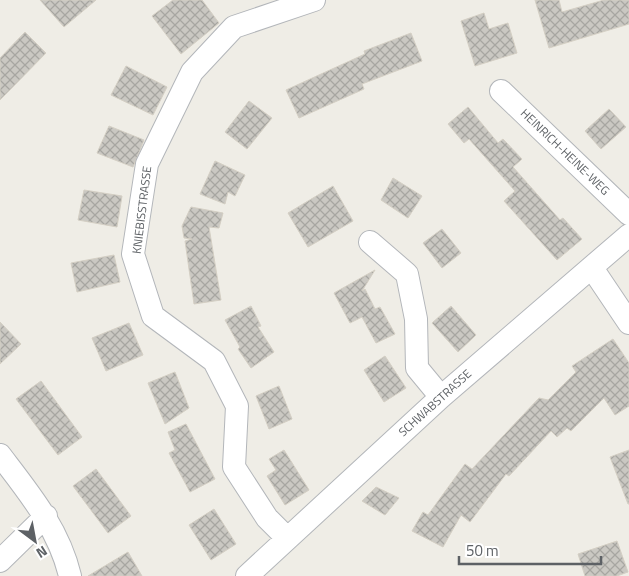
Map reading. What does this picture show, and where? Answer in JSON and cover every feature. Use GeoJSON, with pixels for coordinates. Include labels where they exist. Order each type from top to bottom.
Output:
{"type":"FeatureCollection","features":[{"type":"Feature","properties":{"kind":"street","name":"KNIEBISSTRASSE"},"geometry":{"type":"LineString","coordinates":[[287,538],[267,518],[234,466],[237,406],[214,360],[152,316],[134,254],[147,164],[192,72],[234,27],[314,0]]}},
{"type":"Feature","properties":{"kind":"street","name":"HEINRICH-HEINE-WEG"},"geometry":{"type":"LineString","coordinates":[[501,91],[629,214]]}},
{"type":"Feature","properties":{"kind":"street","name":"SCHWABSTRASSE"},"geometry":{"type":"LineString","coordinates":[[247,576],[441,397],[629,235]]}},
{"type":"Feature","properties":{"kind":"street"},"geometry":{"type":"LineString","coordinates":[[370,242],[407,274],[416,320],[417,368],[441,397]]}},
{"type":"Feature","properties":{"kind":"street"},"geometry":{"type":"LineString","coordinates":[[592,268],[629,323]]}},
{"type":"Feature","properties":{"kind":"street"},"geometry":{"type":"LineString","coordinates":[[0,455],[46,516],[67,560],[70,576]]}},
{"type":"Feature","properties":{"kind":"street"},"geometry":{"type":"LineString","coordinates":[[0,561],[46,516]]}},
{"type":"Feature","properties":{"kind":"building"},"geometry":{"type":"Polygon","coordinates":[[[40,0],[96,0],[64,27],[40,0]]]}},
{"type":"Feature","properties":{"kind":"building"},"geometry":{"type":"Polygon","coordinates":[[[173,0],[202,0],[219,23],[181,54],[152,16],[173,0]]]}},
{"type":"Feature","properties":{"kind":"building"},"geometry":{"type":"Polygon","coordinates":[[[535,0],[559,0],[562,12],[604,0],[629,0],[629,24],[549,48],[535,0]]]}},
{"type":"Feature","properties":{"kind":"building"},"geometry":{"type":"Polygon","coordinates":[[[484,13],[489,29],[508,23],[517,53],[475,66],[461,21],[484,13]]]}},
{"type":"Feature","properties":{"kind":"building"},"geometry":{"type":"Polygon","coordinates":[[[25,32],[46,53],[0,100],[0,58],[25,32]]]}},
{"type":"Feature","properties":{"kind":"building"},"geometry":{"type":"Polygon","coordinates":[[[411,33],[422,61],[362,84],[364,89],[299,118],[286,90],[365,54],[364,51],[411,33]]]}},
{"type":"Feature","properties":{"kind":"building"},"geometry":{"type":"Polygon","coordinates":[[[126,66],[167,87],[153,115],[111,95],[126,66]]]}},
{"type":"Feature","properties":{"kind":"building"},"geometry":{"type":"Polygon","coordinates":[[[249,101],[272,118],[247,149],[225,132],[249,101]]]}},
{"type":"Feature","properties":{"kind":"building"},"geometry":{"type":"Polygon","coordinates":[[[468,107],[498,143],[503,139],[522,159],[513,167],[560,220],[563,218],[582,239],[557,260],[504,201],[515,191],[469,139],[464,143],[448,124],[468,107]]]}},
{"type":"Feature","properties":{"kind":"building"},"geometry":{"type":"Polygon","coordinates":[[[609,109],[626,127],[601,149],[585,131],[609,109]]]}},
{"type":"Feature","properties":{"kind":"building"},"geometry":{"type":"Polygon","coordinates":[[[109,126],[144,140],[133,167],[97,153],[109,126]]]}},
{"type":"Feature","properties":{"kind":"building"},"geometry":{"type":"Polygon","coordinates":[[[215,161],[245,175],[235,196],[228,192],[225,204],[200,194],[215,161]]]}},
{"type":"Feature","properties":{"kind":"building"},"geometry":{"type":"Polygon","coordinates":[[[393,178],[422,196],[408,218],[381,200],[393,178]]]}},
{"type":"Feature","properties":{"kind":"building"},"geometry":{"type":"Polygon","coordinates":[[[333,186],[353,221],[308,247],[288,213],[333,186]]]}},
{"type":"Feature","properties":{"kind":"building"},"geometry":{"type":"Polygon","coordinates":[[[84,190],[122,196],[117,227],[78,220],[84,190]]]}},
{"type":"Feature","properties":{"kind":"building"},"geometry":{"type":"Polygon","coordinates":[[[191,207],[223,213],[219,228],[209,227],[221,300],[194,304],[185,241],[192,239],[184,238],[182,226],[191,207]]]}},
{"type":"Feature","properties":{"kind":"building"},"geometry":{"type":"Polygon","coordinates":[[[442,229],[461,253],[442,268],[423,243],[442,229]]]}},
{"type":"Feature","properties":{"kind":"building"},"geometry":{"type":"Polygon","coordinates":[[[114,255],[120,282],[77,292],[71,263],[114,255]]]}},
{"type":"Feature","properties":{"kind":"building"},"geometry":{"type":"Polygon","coordinates":[[[375,270],[362,291],[365,289],[375,309],[380,307],[395,334],[376,343],[362,317],[350,323],[334,293],[375,270]]]}},
{"type":"Feature","properties":{"kind":"building"},"geometry":{"type":"Polygon","coordinates":[[[251,306],[261,326],[258,327],[274,352],[251,368],[238,349],[240,347],[225,320],[251,306]]]}},
{"type":"Feature","properties":{"kind":"building"},"geometry":{"type":"Polygon","coordinates":[[[451,306],[476,335],[458,352],[432,323],[451,306]]]}},
{"type":"Feature","properties":{"kind":"building"},"geometry":{"type":"Polygon","coordinates":[[[0,322],[21,344],[0,364],[0,322]]]}},
{"type":"Feature","properties":{"kind":"building"},"geometry":{"type":"Polygon","coordinates":[[[129,323],[143,355],[106,371],[92,338],[129,323]]]}},
{"type":"Feature","properties":{"kind":"building"},"geometry":{"type":"Polygon","coordinates":[[[613,339],[629,363],[629,406],[615,415],[604,398],[571,431],[567,428],[557,437],[551,431],[509,476],[506,474],[470,522],[461,515],[443,547],[412,531],[423,512],[428,515],[465,464],[472,469],[539,398],[548,400],[576,372],[572,366],[613,339]]]}},
{"type":"Feature","properties":{"kind":"building"},"geometry":{"type":"Polygon","coordinates":[[[385,356],[406,388],[384,402],[364,370],[385,356]]]}},
{"type":"Feature","properties":{"kind":"building"},"geometry":{"type":"Polygon","coordinates":[[[175,372],[189,408],[165,424],[148,383],[175,372]]]}},
{"type":"Feature","properties":{"kind":"building"},"geometry":{"type":"Polygon","coordinates":[[[41,381],[82,437],[58,455],[16,399],[41,381]]]}},
{"type":"Feature","properties":{"kind":"building"},"geometry":{"type":"Polygon","coordinates":[[[279,386],[292,419],[269,429],[256,396],[279,386]]]}},
{"type":"Feature","properties":{"kind":"building"},"geometry":{"type":"Polygon","coordinates":[[[186,424],[215,479],[190,492],[169,453],[175,450],[168,432],[186,424]]]}},
{"type":"Feature","properties":{"kind":"building"},"geometry":{"type":"Polygon","coordinates":[[[284,450],[309,490],[285,505],[267,476],[276,470],[269,459],[284,450]]]}},
{"type":"Feature","properties":{"kind":"building"},"geometry":{"type":"Polygon","coordinates":[[[629,450],[629,504],[628,504],[610,457],[629,450]]]}},
{"type":"Feature","properties":{"kind":"building"},"geometry":{"type":"Polygon","coordinates":[[[96,469],[131,516],[108,533],[73,486],[96,469]]]}},
{"type":"Feature","properties":{"kind":"building"},"geometry":{"type":"Polygon","coordinates":[[[376,487],[399,498],[385,515],[362,501],[376,487]]]}},
{"type":"Feature","properties":{"kind":"building"},"geometry":{"type":"Polygon","coordinates":[[[214,509],[236,544],[211,560],[189,525],[214,509]]]}},
{"type":"Feature","properties":{"kind":"building"},"geometry":{"type":"Polygon","coordinates":[[[617,541],[628,572],[617,576],[585,576],[578,554],[617,541]]]}},
{"type":"Feature","properties":{"kind":"building"},"geometry":{"type":"Polygon","coordinates":[[[128,552],[142,576],[88,576],[128,552]]]}}]}
